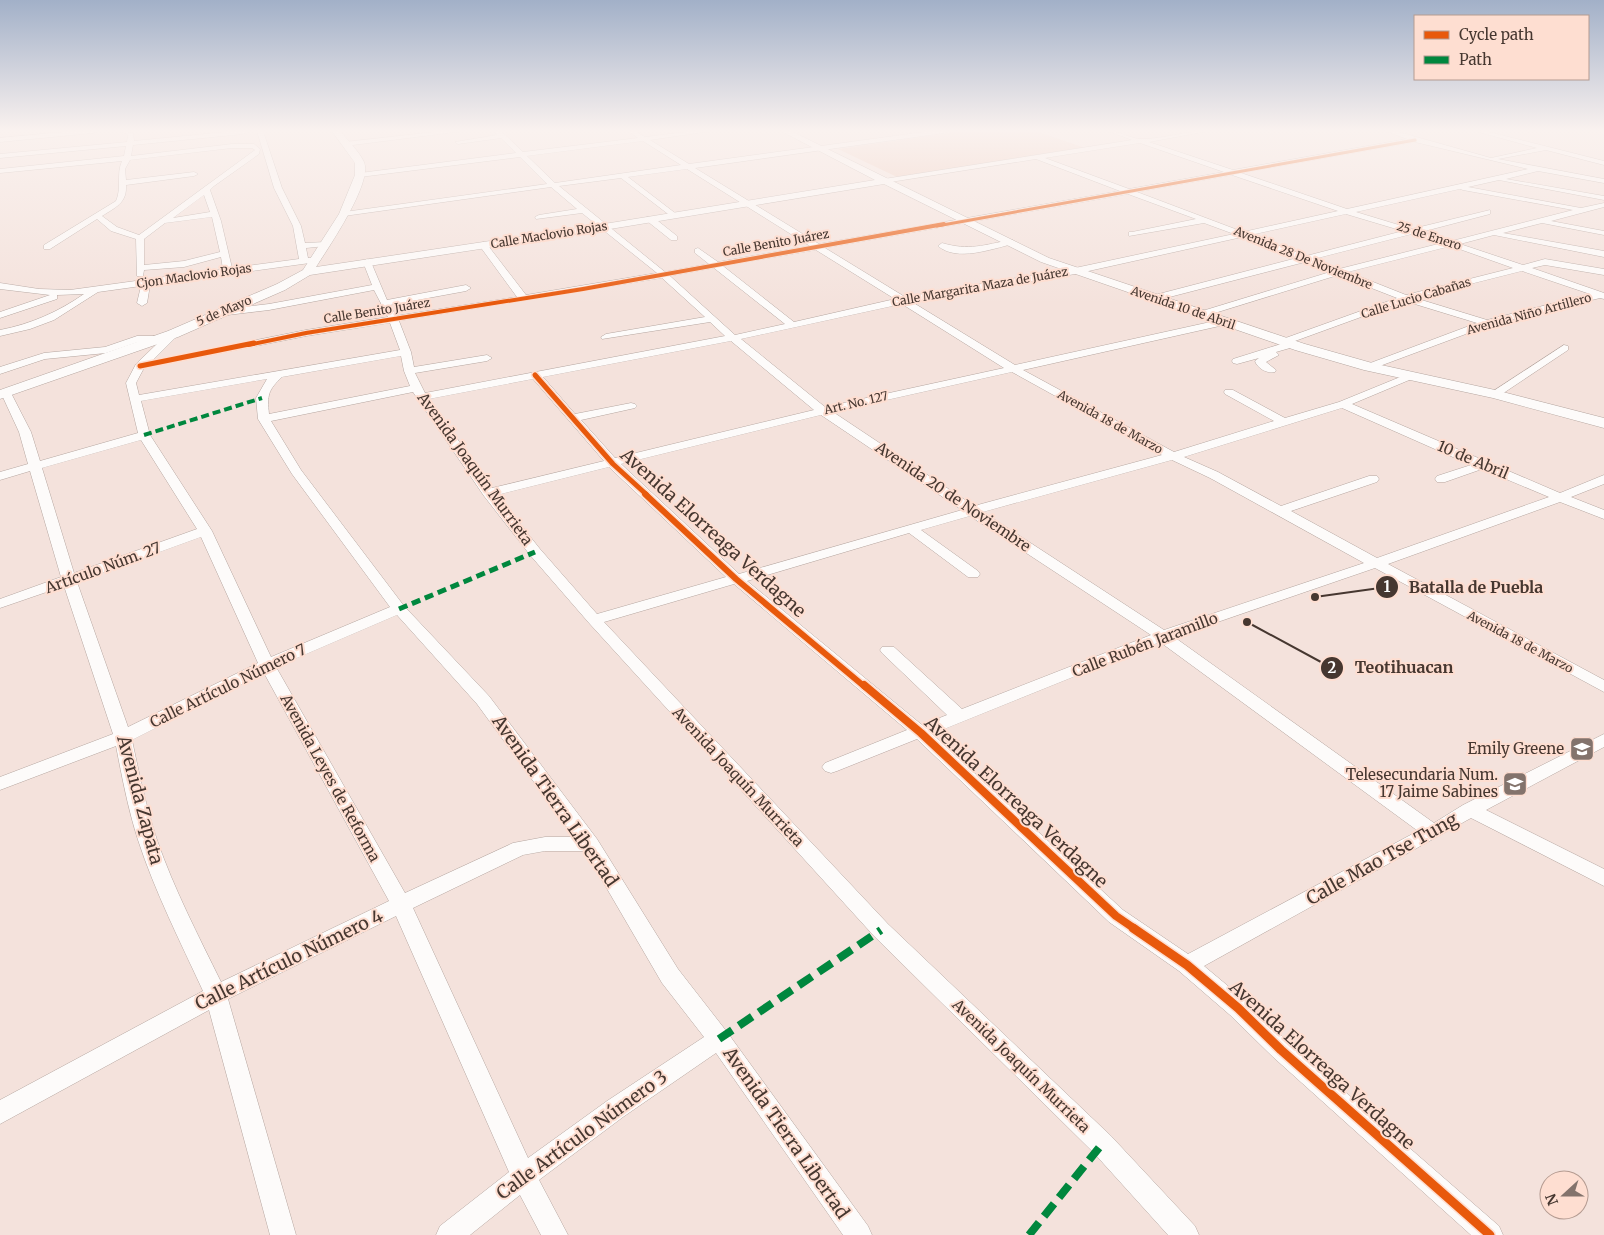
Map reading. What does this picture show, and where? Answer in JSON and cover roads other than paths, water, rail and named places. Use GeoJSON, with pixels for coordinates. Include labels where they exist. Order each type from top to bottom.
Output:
{"type":"FeatureCollection","features":[{"type":"Feature","properties":{"kind":"street"},"geometry":{"type":"LineString","coordinates":[[47,247],[119,202],[123,194],[123,189]]}},
{"type":"Feature","properties":{"kind":"street"},"geometry":{"type":"LineString","coordinates":[[140,238],[205,189]]}},
{"type":"Feature","properties":{"kind":"street"},"geometry":{"type":"LineString","coordinates":[[209,189],[228,271]]}},
{"type":"Feature","properties":{"kind":"street"},"geometry":{"type":"LineString","coordinates":[[278,189],[296,226],[305,266]]}},
{"type":"Feature","properties":{"kind":"street","name":"5 de Mayo"},"geometry":{"type":"LineString","coordinates":[[3,394],[167,336],[281,287],[305,266],[317,259],[344,214],[354,189]]}},
{"type":"Feature","properties":{"kind":"street"},"geometry":{"type":"LineString","coordinates":[[344,214],[534,189]]}},
{"type":"Feature","properties":{"kind":"street","name":"Avenida 20 de Noviembre"},"geometry":{"type":"LineString","coordinates":[[557,189],[664,274],[733,338],[822,411],[972,512],[1140,620],[1433,832]]}},
{"type":"Feature","properties":{"kind":"street"},"geometry":{"type":"LineString","coordinates":[[638,189],[672,216]]}},
{"type":"Feature","properties":{"kind":"street","name":"Avenida 18 de Marzo"},"geometry":{"type":"LineString","coordinates":[[722,189],[905,300],[1012,368],[1173,456],[1214,475],[1604,688]]}},
{"type":"Feature","properties":{"kind":"street","name":"Calle Maclovio Rojas"},"geometry":{"type":"LineString","coordinates":[[305,266],[367,262],[672,216],[835,189]]}},
{"type":"Feature","properties":{"kind":"street","name":"Avenida 10 de Abril"},"geometry":{"type":"LineString","coordinates":[[902,189],[1045,260],[1224,322],[1369,367],[1495,394],[1604,423]]}},
{"type":"Feature","properties":{"kind":"street","name":"Avenida 28 De Noviembre"},"geometry":{"type":"LineString","coordinates":[[1124,189],[1405,298],[1487,323]]}},
{"type":"Feature","properties":{"kind":"street","name":"Calle Benito Juárez"},"geometry":{"type":"LineString","coordinates":[[140,366],[306,333],[394,320],[969,221],[1136,189]]}},
{"type":"Feature","properties":{"kind":"street","name":"25 de Enero"},"geometry":{"type":"LineString","coordinates":[[1281,189],[1602,295]]}},
{"type":"Feature","properties":{"kind":"street","name":"Calle Margarita Maza de Juárez"},"geometry":{"type":"LineString","coordinates":[[264,418],[535,375],[733,338],[905,300],[1075,270],[1245,235],[1448,189]]}},
{"type":"Feature","properties":{"kind":"street"},"geometry":{"type":"LineString","coordinates":[[1465,189],[1604,214]]}},
{"type":"Feature","properties":{"kind":"street"},"geometry":{"type":"LineString","coordinates":[[1552,189],[1604,198]]}},
{"type":"Feature","properties":{"kind":"street"},"geometry":{"type":"LineString","coordinates":[[1202,314],[1338,272],[1604,205]]}},
{"type":"Feature","properties":{"kind":"street"},"geometry":{"type":"LineString","coordinates":[[540,217],[584,210]]}},
{"type":"Feature","properties":{"kind":"street"},"geometry":{"type":"LineString","coordinates":[[1154,298],[1487,212]]}},
{"type":"Feature","properties":{"kind":"street"},"geometry":{"type":"LineString","coordinates":[[162,222],[214,214]]}},
{"type":"Feature","properties":{"kind":"street"},"geometry":{"type":"LineString","coordinates":[[97,216],[114,229],[140,238]]}},
{"type":"Feature","properties":{"kind":"street"},"geometry":{"type":"LineString","coordinates":[[650,219],[674,238]]}},
{"type":"Feature","properties":{"kind":"street"},"geometry":{"type":"LineString","coordinates":[[1132,234],[1205,220]]}},
{"type":"Feature","properties":{"kind":"street"},"geometry":{"type":"LineString","coordinates":[[1541,222],[1604,233]]}},
{"type":"Feature","properties":{"kind":"street"},"geometry":{"type":"LineString","coordinates":[[1493,234],[1604,254]]}},
{"type":"Feature","properties":{"kind":"street"},"geometry":{"type":"LineString","coordinates":[[140,238],[142,303]]}},
{"type":"Feature","properties":{"kind":"street"},"geometry":{"type":"LineString","coordinates":[[942,246],[948,250],[958,251],[1010,242]]}},
{"type":"Feature","properties":{"kind":"street"},"geometry":{"type":"LineString","coordinates":[[300,246],[326,244]]}},
{"type":"Feature","properties":{"kind":"street"},"geometry":{"type":"LineString","coordinates":[[483,245],[523,298]]}},
{"type":"Feature","properties":{"kind":"street"},"geometry":{"type":"LineString","coordinates":[[698,251],[791,324]]}},
{"type":"Feature","properties":{"kind":"street"},"geometry":{"type":"LineString","coordinates":[[142,275],[224,253]]}},
{"type":"Feature","properties":{"kind":"street","name":"Calle Lucio Cabañas"},"geometry":{"type":"LineString","coordinates":[[1293,344],[1405,298],[1549,261],[1604,272]]}},
{"type":"Feature","properties":{"kind":"street","name":"Avenida Joaquín Murrieta"},"geometry":{"type":"LineString","coordinates":[[367,262],[394,320],[406,352],[409,371],[420,392],[489,493],[535,552],[594,620],[881,930],[1102,1144],[1186,1235]]}},
{"type":"Feature","properties":{"kind":"street","name":"Cjon Maclovio Rojas"},"geometry":{"type":"LineString","coordinates":[[70,292],[96,289],[142,275],[305,266]]}},
{"type":"Feature","properties":{"kind":"street"},"geometry":{"type":"LineString","coordinates":[[0,286],[48,293],[70,292]]}},
{"type":"Feature","properties":{"kind":"street"},"geometry":{"type":"LineString","coordinates":[[219,313],[381,295],[466,288]]}},
{"type":"Feature","properties":{"kind":"street"},"geometry":{"type":"LineString","coordinates":[[0,333],[13,331],[56,317],[96,289]]}},
{"type":"Feature","properties":{"kind":"street"},"geometry":{"type":"LineString","coordinates":[[0,315],[70,292]]}},
{"type":"Feature","properties":{"kind":"street","name":"Avenida Niño Artillero"},"geometry":{"type":"LineString","coordinates":[[1369,367],[1487,323],[1602,295]]}},
{"type":"Feature","properties":{"kind":"street"},"geometry":{"type":"LineString","coordinates":[[606,337],[712,319]]}},
{"type":"Feature","properties":{"kind":"street","name":"Art. No. 127"},"geometry":{"type":"LineString","coordinates":[[489,493],[822,411],[1224,322]]}},
{"type":"Feature","properties":{"kind":"street"},"geometry":{"type":"LineString","coordinates":[[0,371],[44,356],[106,350],[137,340],[167,336]]}},
{"type":"Feature","properties":{"kind":"street","name":"Avenida Leyes de Reforma"},"geometry":{"type":"LineString","coordinates":[[167,336],[140,366],[131,384],[144,435],[205,531],[267,665],[402,906],[523,1175],[555,1235]]}},
{"type":"Feature","properties":{"kind":"street"},"geometry":{"type":"LineString","coordinates":[[1237,361],[1293,344]]}},
{"type":"Feature","properties":{"kind":"street"},"geometry":{"type":"LineString","coordinates":[[1271,370],[1261,364],[1260,361],[1293,344]]}},
{"type":"Feature","properties":{"kind":"street"},"geometry":{"type":"LineString","coordinates":[[1495,394],[1564,348]]}},
{"type":"Feature","properties":{"kind":"street"},"geometry":{"type":"LineString","coordinates":[[134,399],[406,352]]}},
{"type":"Feature","properties":{"kind":"street"},"geometry":{"type":"LineString","coordinates":[[409,371],[488,358]]}},
{"type":"Feature","properties":{"kind":"street"},"geometry":{"type":"LineString","coordinates":[[264,418],[262,398],[268,384],[278,375]]}},
{"type":"Feature","properties":{"kind":"street","name":"Avenida Elorreaga Verdagne"},"geometry":{"type":"LineString","coordinates":[[535,375],[613,464],[736,579],[921,733],[1116,916],[1187,965],[1238,1008],[1281,1050],[1490,1235]]}},
{"type":"Feature","properties":{"kind":"street"},"geometry":{"type":"LineString","coordinates":[[594,620],[1173,456],[1343,404],[1410,376]]}},
{"type":"Feature","properties":{"kind":"street"},"geometry":{"type":"LineString","coordinates":[[1229,392],[1284,422]]}},
{"type":"Feature","properties":{"kind":"street","name":"Avenida Zapata"},"geometry":{"type":"LineString","coordinates":[[3,394],[25,432],[69,580],[123,737],[134,791],[147,839],[169,897],[216,995],[283,1235]]}},
{"type":"Feature","properties":{"kind":"street","name":"10 de Abril"},"geometry":{"type":"LineString","coordinates":[[1343,404],[1482,465],[1604,514]]}},
{"type":"Feature","properties":{"kind":"street"},"geometry":{"type":"LineString","coordinates":[[573,418],[631,406]]}},
{"type":"Feature","properties":{"kind":"street","name":"Avenida Tierra Libertad"},"geometry":{"type":"LineString","coordinates":[[264,418],[296,471],[399,609],[483,700],[590,844],[670,976],[719,1039],[858,1235]]}},
{"type":"Feature","properties":{"kind":"street"},"geometry":{"type":"LineString","coordinates":[[0,476],[144,435]]}},
{"type":"Feature","properties":{"kind":"street"},"geometry":{"type":"LineString","coordinates":[[1442,478],[1482,465]]}},
{"type":"Feature","properties":{"kind":"street"},"geometry":{"type":"LineString","coordinates":[[1279,511],[1373,479]]}},
{"type":"Feature","properties":{"kind":"street","name":"Calle Rubén Jaramillo"},"geometry":{"type":"LineString","coordinates":[[831,768],[1162,636],[1374,564],[1563,496],[1604,479]]}},
{"type":"Feature","properties":{"kind":"street"},"geometry":{"type":"LineString","coordinates":[[913,530],[973,574]]}},
{"type":"Feature","properties":{"kind":"street","name":"Artículo Núm. 27"},"geometry":{"type":"LineString","coordinates":[[0,604],[205,531]]}},
{"type":"Feature","properties":{"kind":"street","name":"Calle Artículo Número 7"},"geometry":{"type":"LineString","coordinates":[[0,784],[123,737],[267,665],[399,609]]}},
{"type":"Feature","properties":{"kind":"street"},"geometry":{"type":"LineString","coordinates":[[888,650],[960,717]]}},
{"type":"Feature","properties":{"kind":"street","name":"Calle Mao Tse Tung"},"geometry":{"type":"LineString","coordinates":[[1187,965],[1433,832],[1470,810],[1604,740]]}},
{"type":"Feature","properties":{"kind":"street"},"geometry":{"type":"LineString","coordinates":[[1470,810],[1604,878]]}},
{"type":"Feature","properties":{"kind":"street","name":"Calle Artículo Número 4"},"geometry":{"type":"LineString","coordinates":[[0,1113],[216,995],[294,955],[402,906],[520,848],[545,844],[590,844]]}},
{"type":"Feature","properties":{"kind":"street","name":"Calle Artículo Número 3"},"geometry":{"type":"LineString","coordinates":[[449,1235],[523,1175],[650,1084],[719,1039]]}},
{"type":"Feature","properties":{"kind":"place","name":"Batalla de Puebla"},"geometry":{"type":"Point","coordinates":[1315,597]}},
{"type":"Feature","properties":{"kind":"place","name":"Teotihuacan"},"geometry":{"type":"Point","coordinates":[1247,622]}},
{"type":"Feature","properties":{"kind":"place","name":"Emily Greene"},"geometry":{"type":"Point","coordinates":[1582,749]}},
{"type":"Feature","properties":{"kind":"place","name":"Telesecundaria Num. 17 Jaime Sabines"},"geometry":{"type":"Point","coordinates":[1515,784]}}]}
